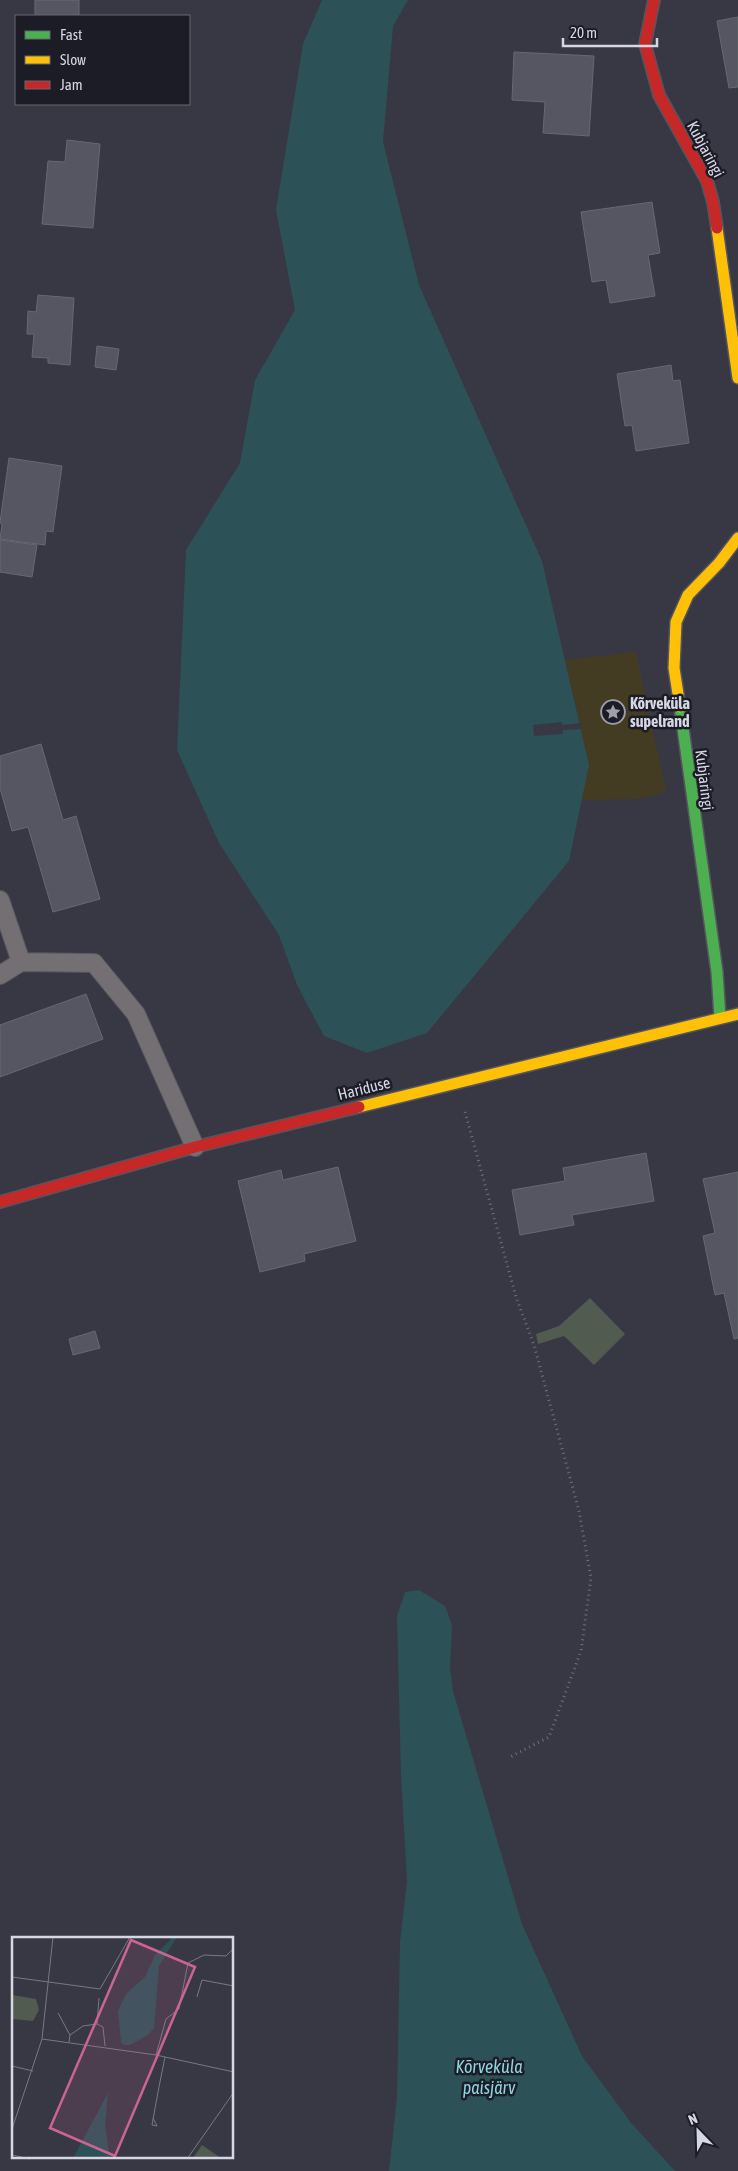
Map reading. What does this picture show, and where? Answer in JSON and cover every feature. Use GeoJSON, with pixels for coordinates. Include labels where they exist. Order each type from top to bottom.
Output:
{"type":"FeatureCollection","features":[{"type":"Feature","properties":{"kind":"street","name":"Kubjaringi"},"geometry":{"type":"LineString","coordinates":[[654,0],[645,44],[659,95],[708,181],[713,202],[738,378]]}},
{"type":"Feature","properties":{"kind":"street","name":"Kubjaringi"},"geometry":{"type":"LineString","coordinates":[[720,1018],[717,972],[674,668],[676,622],[688,594],[719,563],[738,538]]}},
{"type":"Feature","properties":{"kind":"street","name":"Hariduse"},"geometry":{"type":"LineString","coordinates":[[0,1202],[194,1147],[738,1014]]}},
{"type":"Feature","properties":{"kind":"lane"},"geometry":{"type":"LineString","coordinates":[[0,900],[21,962]]}},
{"type":"Feature","properties":{"kind":"lane"},"geometry":{"type":"LineString","coordinates":[[0,975],[21,962],[94,963],[136,1014],[194,1147]]}},
{"type":"Feature","properties":{"kind":"path"},"geometry":{"type":"LineString","coordinates":[[457,1082],[516,1297],[539,1364],[579,1511],[591,1578],[580,1652],[549,1738],[510,1757]]}},
{"type":"Feature","properties":{"kind":"shaded area"},"geometry":{"type":"Polygon","coordinates":[[[590,1298],[625,1334],[594,1365],[564,1336],[538,1344],[536,1334],[559,1326],[590,1298]]]}},
{"type":"Feature","properties":{"kind":"sand","name":"Kõrveküla supelrand"},"geometry":{"type":"Polygon","coordinates":[[[636,652],[666,792],[639,799],[581,800],[588,765],[565,660],[636,652]]]}},
{"type":"Feature","properties":{"kind":"water"},"geometry":{"type":"Polygon","coordinates":[[[322,0],[408,0],[393,26],[383,142],[419,285],[542,561],[589,765],[569,861],[427,1033],[367,1053],[324,1036],[297,985],[279,935],[219,843],[177,750],[186,550],[240,463],[255,380],[295,310],[276,210],[303,44],[322,0]]]}},
{"type":"Feature","properties":{"kind":"water","name":"Kõrveküla paisjärv"},"geometry":{"type":"Polygon","coordinates":[[[419,1590],[445,1606],[452,1625],[450,1668],[453,1691],[522,1924],[582,2056],[632,2124],[675,2171],[389,2171],[397,2097],[400,1942],[407,1881],[401,1776],[397,1616],[405,1592],[419,1590]]]}},
{"type":"Feature","properties":{"kind":"pier"},"geometry":{"type":"Polygon","coordinates":[[[562,722],[562,725],[582,723],[583,729],[563,730],[563,734],[534,736],[533,725],[562,722]]]}},
{"type":"Feature","properties":{"kind":"building"},"geometry":{"type":"Polygon","coordinates":[[[35,0],[79,0],[79,15],[35,15],[35,0]]]}},
{"type":"Feature","properties":{"kind":"building"},"geometry":{"type":"Polygon","coordinates":[[[738,17],[738,87],[729,88],[717,21],[738,17]]]}},
{"type":"Feature","properties":{"kind":"building"},"geometry":{"type":"Polygon","coordinates":[[[514,52],[594,56],[589,136],[543,133],[545,102],[512,100],[514,52]]]}},
{"type":"Feature","properties":{"kind":"building"},"geometry":{"type":"Polygon","coordinates":[[[67,140],[100,144],[93,228],[42,224],[48,161],[65,162],[67,140]]]}},
{"type":"Feature","properties":{"kind":"building"},"geometry":{"type":"Polygon","coordinates":[[[652,202],[660,253],[648,255],[655,296],[610,303],[606,280],[592,282],[581,212],[652,202]]]}},
{"type":"Feature","properties":{"kind":"building"},"geometry":{"type":"Polygon","coordinates":[[[38,295],[74,298],[70,365],[48,363],[48,358],[32,357],[34,334],[27,334],[28,311],[36,312],[38,295]]]}},
{"type":"Feature","properties":{"kind":"building"},"geometry":{"type":"Polygon","coordinates":[[[97,346],[119,349],[116,370],[95,367],[97,346]]]}},
{"type":"Feature","properties":{"kind":"building"},"geometry":{"type":"Polygon","coordinates":[[[671,365],[673,381],[680,380],[689,443],[636,451],[632,425],[625,426],[617,374],[671,365]]]}},
{"type":"Feature","properties":{"kind":"building"},"geometry":{"type":"Polygon","coordinates":[[[9,458],[62,466],[53,532],[46,531],[45,545],[0,539],[2,525],[0,522],[9,458]]]}},
{"type":"Feature","properties":{"kind":"building"},"geometry":{"type":"Polygon","coordinates":[[[0,540],[37,545],[32,577],[0,572],[0,540]]]}},
{"type":"Feature","properties":{"kind":"building"},"geometry":{"type":"Polygon","coordinates":[[[41,744],[63,820],[76,816],[100,899],[53,912],[28,827],[12,831],[0,788],[0,756],[41,744]]]}},
{"type":"Feature","properties":{"kind":"building"},"geometry":{"type":"Polygon","coordinates":[[[86,994],[103,1039],[0,1077],[0,1025],[86,994]]]}},
{"type":"Feature","properties":{"kind":"building"},"geometry":{"type":"Polygon","coordinates":[[[646,1153],[654,1201],[572,1215],[574,1225],[520,1235],[512,1190],[565,1181],[563,1168],[646,1153]]]}},
{"type":"Feature","properties":{"kind":"building"},"geometry":{"type":"Polygon","coordinates":[[[338,1167],[356,1241],[304,1254],[305,1261],[260,1272],[238,1181],[281,1170],[283,1180],[338,1167]]]}},
{"type":"Feature","properties":{"kind":"building"},"geometry":{"type":"Polygon","coordinates":[[[738,1172],[738,1338],[734,1339],[724,1293],[715,1295],[703,1236],[715,1233],[703,1179],[738,1172]]]}},
{"type":"Feature","properties":{"kind":"building"},"geometry":{"type":"Polygon","coordinates":[[[95,1331],[100,1348],[73,1355],[69,1339],[95,1331]]]}},
{"type":"Feature","properties":{"kind":"traffic: fast"},"geometry":{"type":"LineString","coordinates":[[680,707],[717,972],[720,1017]]}},
{"type":"Feature","properties":{"kind":"traffic: slow"},"geometry":{"type":"LineString","coordinates":[[717,228],[738,378]]}},
{"type":"Feature","properties":{"kind":"traffic: slow"},"geometry":{"type":"LineString","coordinates":[[680,707],[674,668],[676,622],[688,595],[719,563],[738,538]]}},
{"type":"Feature","properties":{"kind":"traffic: slow"},"geometry":{"type":"LineString","coordinates":[[359,1107],[738,1014]]}},
{"type":"Feature","properties":{"kind":"traffic: jam"},"geometry":{"type":"LineString","coordinates":[[654,0],[645,44],[659,95],[707,181],[717,228]]}},
{"type":"Feature","properties":{"kind":"traffic: jam"},"geometry":{"type":"LineString","coordinates":[[0,1202],[195,1147],[359,1107]]}},
{"type":"Feature","properties":{"kind":"place","name":"Kõrveküla supelrand"},"geometry":{"type":"Point","coordinates":[613,712]}}]}
